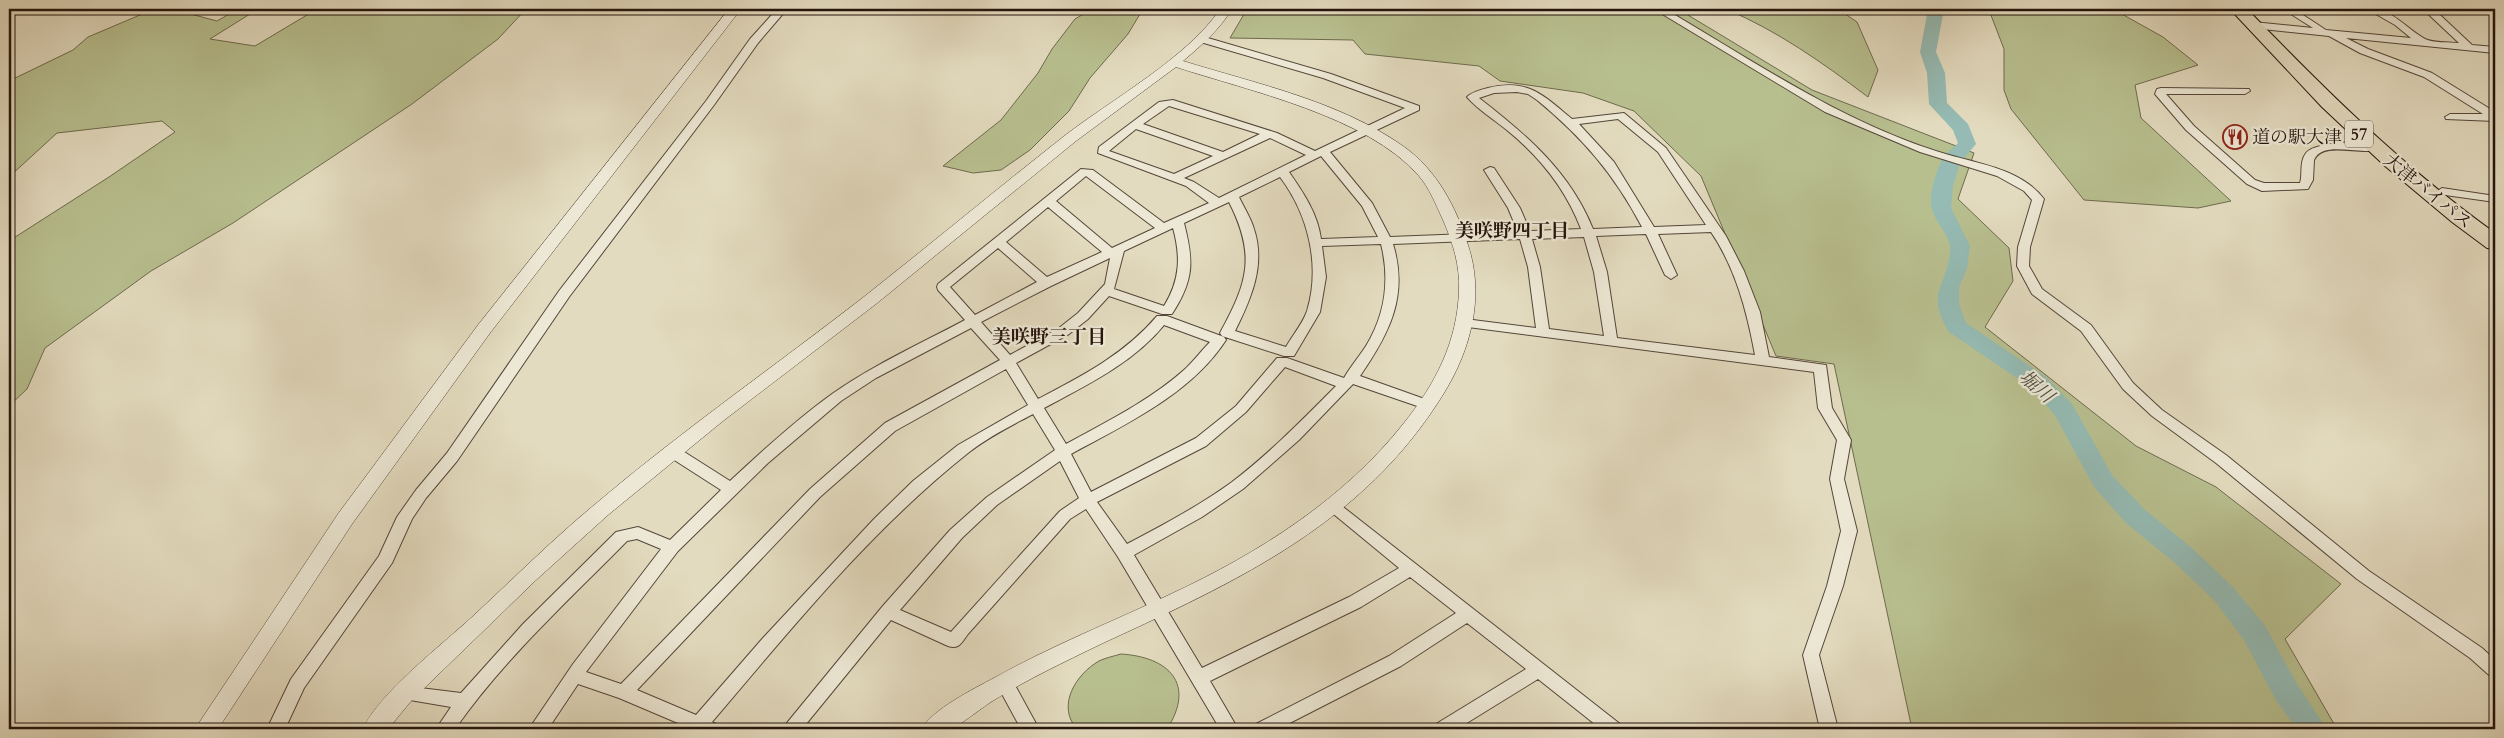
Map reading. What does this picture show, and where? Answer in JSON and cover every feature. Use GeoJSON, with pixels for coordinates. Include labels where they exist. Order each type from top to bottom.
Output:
{"type":"FeatureCollection","features":[{"type":"Feature","properties":{"kind":"highway","name":"大津バイパス"},"geometry":{"type":"LineString","coordinates":[[2238,9],[2258,20],[2387,146],[2442,192],[2495,232]]}},
{"type":"Feature","properties":{"kind":"highway","name":"大津バイパス"},"geometry":{"type":"LineString","coordinates":[[2258,20],[2316,92],[2374,148],[2400,171],[2495,243]]}},
{"type":"Feature","properties":{"kind":"street"},"geometry":{"type":"LineString","coordinates":[[206,729],[344,518],[484,329],[735,9]]}},
{"type":"Feature","properties":{"kind":"street"},"geometry":{"type":"LineString","coordinates":[[276,729],[296,684],[386,559],[405,517],[452,457],[564,294],[710,103],[754,41],[782,9]]}},
{"type":"Feature","properties":{"kind":"street"},"geometry":{"type":"LineString","coordinates":[[374,729],[404,693],[535,569],[601,510],[870,300],[1071,138],[1174,62],[1202,39],[1226,9]]}},
{"type":"Feature","properties":{"kind":"street"},"geometry":{"type":"LineString","coordinates":[[1659,9],[1779,81],[1839,114],[1934,154],[2005,176],[2031,189],[2038,198],[2024,247],[2023,266],[2037,291],[2086,328],[2128,386],[2157,413],[2221,459],[2363,575],[2476,653],[2495,670]]}},
{"type":"Feature","properties":{"kind":"street"},"geometry":{"type":"LineString","coordinates":[[2288,9],[2315,24],[2325,32],[2364,51],[2428,75],[2495,117]]}},
{"type":"Feature","properties":{"kind":"street"},"geometry":{"type":"LineString","coordinates":[[2372,9],[2398,23],[2422,41]]}},
{"type":"Feature","properties":{"kind":"street"},"geometry":{"type":"LineString","coordinates":[[2451,9],[2454,12],[2430,11],[2468,46]]}},
{"type":"Feature","properties":{"kind":"street"},"geometry":{"type":"LineString","coordinates":[[2258,20],[2325,32],[2495,50]]}},
{"type":"Feature","properties":{"kind":"street"},"geometry":{"type":"LineString","coordinates":[[538,729],[575,676],[672,547],[731,489],[836,398],[871,375],[1046,283],[1218,203],[1365,130],[1415,108],[1327,76],[1202,39]]}},
{"type":"Feature","properties":{"kind":"street"},"geometry":{"type":"LineString","coordinates":[[933,729],[959,709],[1048,660],[1212,583],[1298,532],[1334,507],[1368,478],[1394,451],[1428,404],[1454,356],[1465,323],[1468,278],[1464,253],[1438,191],[1422,170],[1403,152],[1380,136],[1318,109],[1174,62]]}},
{"type":"Feature","properties":{"kind":"street"},"geometry":{"type":"LineString","coordinates":[[1611,341],[1606,293],[1600,268],[1587,233],[1566,187],[1552,167],[1510,126],[1472,97],[1497,88],[1532,92],[1571,122],[1591,141],[1614,168],[1651,230],[1671,275]]}},
{"type":"Feature","properties":{"kind":"street"},"geometry":{"type":"LineString","coordinates":[[2245,91],[2161,91],[2160,94],[2190,128],[2252,182],[2262,187],[2304,187],[2309,180],[2308,158],[2312,151],[2321,147],[2374,148]]}},
{"type":"Feature","properties":{"kind":"street"},"geometry":{"type":"LineString","coordinates":[[1124,553],[1191,517],[1237,486],[1278,452],[1349,381],[1372,346],[1387,316],[1392,282],[1386,240],[1374,213],[1355,184],[1319,153],[1270,134],[1169,102],[1163,104],[1102,151],[1190,184],[1218,203]]}},
{"type":"Feature","properties":{"kind":"street"},"geometry":{"type":"LineString","coordinates":[[1571,122],[1620,115],[1662,150],[1714,228],[1738,271],[1753,312],[1763,360]]}},
{"type":"Feature","properties":{"kind":"street"},"geometry":{"type":"LineString","coordinates":[[2450,117],[2495,117]]}},
{"type":"Feature","properties":{"kind":"street"},"geometry":{"type":"LineString","coordinates":[[1134,126],[1224,156]]}},
{"type":"Feature","properties":{"kind":"street"},"geometry":{"type":"LineString","coordinates":[[1175,178],[1270,134]]}},
{"type":"Feature","properties":{"kind":"street"},"geometry":{"type":"LineString","coordinates":[[1490,170],[1505,189],[1526,235],[1535,264],[1543,333]]}},
{"type":"Feature","properties":{"kind":"street"},"geometry":{"type":"LineString","coordinates":[[888,612],[954,642],[962,629],[1065,514],[1088,500],[1201,442],[1241,409],[1286,357],[1313,312],[1320,277],[1314,230],[1299,194],[1282,171]]}},
{"type":"Feature","properties":{"kind":"street"},"geometry":{"type":"LineString","coordinates":[[1164,228],[1089,172],[1080,174],[943,287],[1009,362],[1063,452],[1088,500],[1124,553],[1229,729]]}},
{"type":"Feature","properties":{"kind":"street"},"geometry":{"type":"LineString","coordinates":[[2442,192],[2495,199]]}},
{"type":"Feature","properties":{"kind":"street"},"geometry":{"type":"LineString","coordinates":[[791,729],[888,612],[956,534],[992,501],[1063,452],[1131,415],[1159,396],[1189,373],[1223,336],[1241,306],[1251,279],[1252,255],[1249,231],[1232,196]]}},
{"type":"Feature","properties":{"kind":"street"},"geometry":{"type":"LineString","coordinates":[[1047,200],[1115,251]]}},
{"type":"Feature","properties":{"kind":"street"},"geometry":{"type":"LineString","coordinates":[[575,676],[624,692],[705,727],[769,643],[879,523],[918,485],[963,448],[1105,369],[1147,337],[1178,295],[1186,266],[1186,257],[1178,222]]}},
{"type":"Feature","properties":{"kind":"street"},"geometry":{"type":"LineString","coordinates":[[1317,243],[1714,228]]}},
{"type":"Feature","properties":{"kind":"street"},"geometry":{"type":"LineString","coordinates":[[997,241],[1046,283]]}},
{"type":"Feature","properties":{"kind":"street"},"geometry":{"type":"LineString","coordinates":[[624,692],[815,493],[890,427],[1064,332],[1083,316],[1107,291],[1111,284],[1115,251]]}},
{"type":"Feature","properties":{"kind":"street"},"geometry":{"type":"LineString","coordinates":[[1107,291],[1165,315],[1349,381],[1428,404]]}},
{"type":"Feature","properties":{"kind":"street"},"geometry":{"type":"LineString","coordinates":[[1465,323],[1821,368],[1825,408],[1844,440],[1837,479],[1849,531],[1840,560],[1835,586],[1811,655],[1829,729]]}},
{"type":"Feature","properties":{"kind":"street"},"geometry":{"type":"LineString","coordinates":[[673,452],[731,489]]}},
{"type":"Feature","properties":{"kind":"street"},"geometry":{"type":"LineString","coordinates":[[1334,507],[1609,728]]}},
{"type":"Feature","properties":{"kind":"street"},"geometry":{"type":"LineString","coordinates":[[445,729],[464,700],[622,536],[638,534],[672,547]]}},
{"type":"Feature","properties":{"kind":"street"},"geometry":{"type":"LineString","coordinates":[[1199,678],[1355,602],[1411,569]]}},
{"type":"Feature","properties":{"kind":"street"},"geometry":{"type":"LineString","coordinates":[[1262,729],[1395,662],[1468,613]]}},
{"type":"Feature","properties":{"kind":"street"},"geometry":{"type":"LineString","coordinates":[[1442,729],[1539,670]]}},
{"type":"Feature","properties":{"kind":"street"},"geometry":{"type":"LineString","coordinates":[[1006,682],[1030,729]]}},
{"type":"Feature","properties":{"kind":"street"},"geometry":{"type":"LineString","coordinates":[[404,693],[464,700]]}},
{"type":"Feature","properties":{"kind":"green space"},"geometry":{"type":"Polygon","coordinates":[[[154,9],[193,9],[187,13],[217,21],[238,9],[258,9],[210,39],[255,46],[317,9],[526,9],[498,39],[412,104],[233,223],[151,271],[45,348],[27,389],[9,406],[9,241],[175,132],[162,121],[57,133],[9,177],[9,81],[73,50],[88,37],[154,9]]]}},
{"type":"Feature","properties":{"kind":"green space"},"geometry":{"type":"Polygon","coordinates":[[[1092,9],[1143,9],[1128,34],[1090,78],[1069,111],[1030,150],[1001,170],[973,173],[943,166],[1001,120],[1038,73],[1052,49],[1075,19],[1092,9]]]}},
{"type":"Feature","properties":{"kind":"green space"},"geometry":{"type":"Polygon","coordinates":[[[1247,9],[1678,9],[1812,90],[1974,153],[1958,199],[2009,248],[2013,281],[1985,327],[2136,446],[2216,487],[2341,584],[2285,639],[2337,729],[1912,729],[1834,364],[1776,356],[1701,176],[1634,111],[1583,93],[1500,81],[1479,66],[1365,54],[1353,40],[1230,38],[1247,9]]]}},
{"type":"Feature","properties":{"kind":"green space"},"geometry":{"type":"Polygon","coordinates":[[[1726,9],[1838,9],[1857,22],[1878,70],[1868,97],[1800,48],[1764,27],[1726,9]]]}},
{"type":"Feature","properties":{"kind":"green space"},"geometry":{"type":"Polygon","coordinates":[[[1990,9],[2099,9],[2120,13],[2163,37],[2198,65],[2135,85],[2141,118],[2231,201],[2198,208],[2084,200],[2011,109],[2004,90],[2004,49],[1990,9]]]}},
{"type":"Feature","properties":{"kind":"green space"},"geometry":{"type":"Polygon","coordinates":[[[1121,654],[1138,656],[1153,661],[1164,667],[1173,676],[1178,686],[1179,699],[1167,729],[1077,729],[1071,720],[1068,711],[1069,701],[1076,682],[1099,661],[1121,654]]]}},
{"type":"Feature","properties":{"kind":"waterway","name":"堀川"},"geometry":{"type":"LineString","coordinates":[[1936,9],[1928,52],[1936,73],[1938,104],[1962,128],[1967,144],[1951,161],[1943,186],[1941,208],[1960,246],[1957,269],[1949,287],[1948,304],[1957,327],[2038,382],[2064,410],[2103,481],[2135,516],[2184,556],[2223,593],[2254,632],[2287,693],[2313,729]]}},
{"type":"Feature","properties":{"kind":"place","name":"道の駅大津"},"geometry":{"type":"Point","coordinates":[2235,137]}},
{"type":"Feature","properties":{"kind":"district","name":"美咲野四丁目"},"geometry":{"type":"Point","coordinates":[1512,230]}},
{"type":"Feature","properties":{"kind":"district","name":"美咲野三丁目"},"geometry":{"type":"Point","coordinates":[1049,336]}}]}
